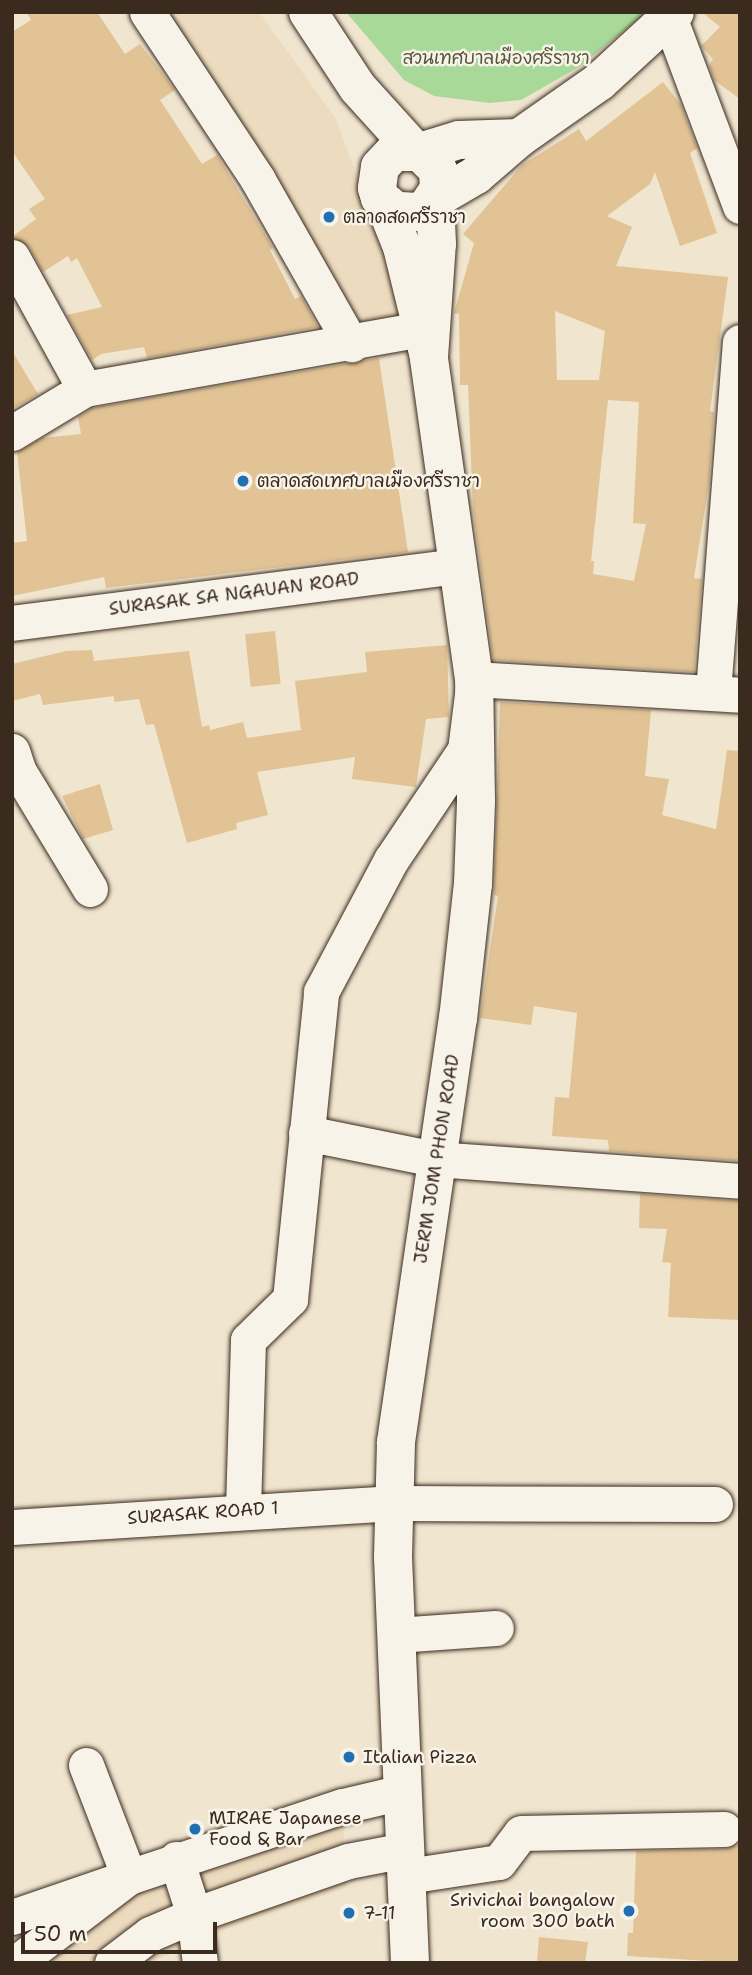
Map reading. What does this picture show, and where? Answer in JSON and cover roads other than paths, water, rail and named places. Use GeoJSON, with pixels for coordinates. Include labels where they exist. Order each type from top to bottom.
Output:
{"type":"FeatureCollection","features":[{"type":"Feature","properties":{"kind":"main road"},"geometry":{"type":"LineString","coordinates":[[308,12],[358,88],[438,170],[435,199]]}},
{"type":"Feature","properties":{"kind":"main road"},"geometry":{"type":"LineString","coordinates":[[519,138],[459,140],[417,151],[394,152],[380,190],[407,213],[427,207],[435,199],[480,172],[519,138],[599,82],[672,15]]}},
{"type":"Feature","properties":{"kind":"main road","name":"JERM JOM PHON ROAD"},"geometry":{"type":"LineString","coordinates":[[358,88],[361,118],[380,190],[402,247],[426,343],[474,679],[473,884],[458,1018],[435,1159],[396,1442],[396,1635],[410,1963]]}},
{"type":"Feature","properties":{"kind":"main road"},"geometry":{"type":"LineString","coordinates":[[436,260],[480,172]]}},
{"type":"Feature","properties":{"kind":"main road","name":"JERM JOM PHON ROAD"},"geometry":{"type":"LineString","coordinates":[[426,343],[436,260],[435,199]]}},
{"type":"Feature","properties":{"kind":"street"},"geometry":{"type":"LineString","coordinates":[[147,12],[258,180],[351,344]]}},
{"type":"Feature","properties":{"kind":"street"},"geometry":{"type":"LineString","coordinates":[[672,15],[740,206]]}},
{"type":"Feature","properties":{"kind":"street"},"geometry":{"type":"LineString","coordinates":[[12,257],[85,389]]}},
{"type":"Feature","properties":{"kind":"street"},"geometry":{"type":"LineString","coordinates":[[243,1509],[248,1340],[290,1299],[321,992],[391,860],[466,750],[474,679],[726,693],[740,342]]}},
{"type":"Feature","properties":{"kind":"street"},"geometry":{"type":"LineString","coordinates":[[12,433],[85,389],[351,344],[426,343]]}},
{"type":"Feature","properties":{"kind":"street","name":"SURASAK SA NGAUAN ROAD"},"geometry":{"type":"LineString","coordinates":[[12,623],[456,566]]}},
{"type":"Feature","properties":{"kind":"street"},"geometry":{"type":"LineString","coordinates":[[14,765],[90,889]]}},
{"type":"Feature","properties":{"kind":"street"},"geometry":{"type":"LineString","coordinates":[[306,1133],[435,1159],[740,1181]]}},
{"type":"Feature","properties":{"kind":"street","name":"SURASAK ROAD 1"},"geometry":{"type":"LineString","coordinates":[[12,1527],[243,1509],[394,1503],[715,1504]]}},
{"type":"Feature","properties":{"kind":"street"},"geometry":{"type":"LineString","coordinates":[[396,1635],[496,1628]]}},
{"type":"Feature","properties":{"kind":"street"},"geometry":{"type":"LineString","coordinates":[[86,1765],[129,1877]]}},
{"type":"Feature","properties":{"kind":"street"},"geometry":{"type":"LineString","coordinates":[[12,1917],[176,1859],[342,1806],[402,1792]]}},
{"type":"Feature","properties":{"kind":"street"},"geometry":{"type":"LineString","coordinates":[[112,1963],[150,1934],[194,1915],[348,1861],[499,1862],[521,1833],[724,1829]]}},
{"type":"Feature","properties":{"kind":"street"},"geometry":{"type":"LineString","coordinates":[[176,1859],[194,1915],[200,1963]]}},
{"type":"Feature","properties":{"kind":"street"},"geometry":{"type":"LineString","coordinates":[[16,1963],[129,1877]]}},
{"type":"Feature","properties":{"kind":"place","name":"ตลาดสดศรีราชา"},"geometry":{"type":"Point","coordinates":[329,217]}},
{"type":"Feature","properties":{"kind":"place","name":"ตลาดสดเทศบาลเมืองศรีราชา"},"geometry":{"type":"Point","coordinates":[243,481]}},
{"type":"Feature","properties":{"kind":"place","name":"Italian Pizza"},"geometry":{"type":"Point","coordinates":[349,1757]}},
{"type":"Feature","properties":{"kind":"place","name":"MIRAE Japanese Food & Bar"},"geometry":{"type":"Point","coordinates":[195,1829]}},
{"type":"Feature","properties":{"kind":"place","name":"Srivichai bangalow room 300 bath"},"geometry":{"type":"Point","coordinates":[629,1911]}},
{"type":"Feature","properties":{"kind":"place","name":"7-11"},"geometry":{"type":"Point","coordinates":[349,1913]}},
{"type":"Feature","properties":{"kind":"park label","name":"สวนเทศบาลเมืองศรีราชา"},"geometry":{"type":"Point","coordinates":[496,58]}}]}
